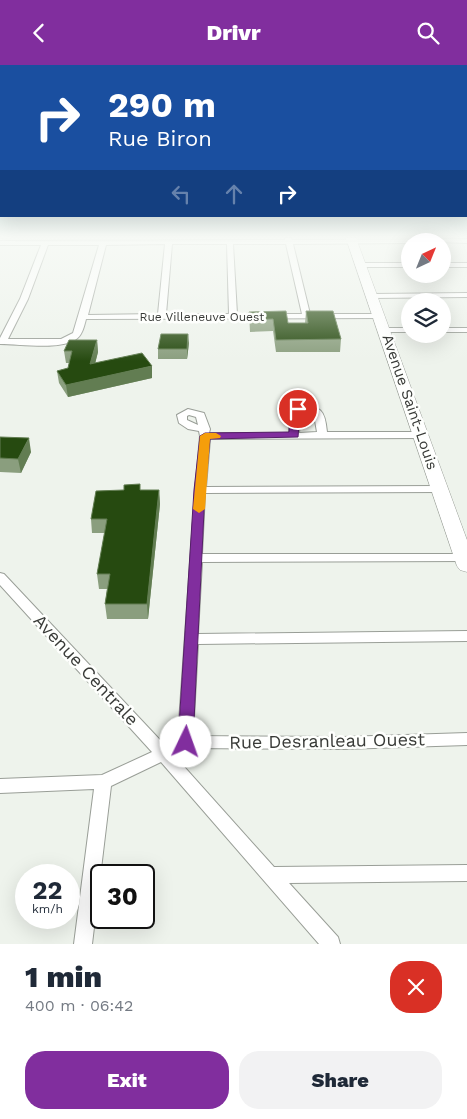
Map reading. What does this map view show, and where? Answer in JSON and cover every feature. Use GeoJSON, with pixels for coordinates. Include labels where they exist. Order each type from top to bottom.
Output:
{"type":"FeatureCollection","features":[{"type":"Feature","properties":{"kind":"main road","name":"Avenue Saint-Louis"},"geometry":{"type":"LineString","coordinates":[[367,279],[466,562]]}},
{"type":"Feature","properties":{"kind":"street"},"geometry":{"type":"LineString","coordinates":[[31,279],[24,299],[2,341],[62,342],[73,338],[77,334],[84,317],[94,279]]}},
{"type":"Feature","properties":{"kind":"street"},"geometry":{"type":"LineString","coordinates":[[162,317],[165,279]]}},
{"type":"Feature","properties":{"kind":"street"},"geometry":{"type":"LineString","coordinates":[[232,279],[233,317]]}},
{"type":"Feature","properties":{"kind":"street"},"geometry":{"type":"LineString","coordinates":[[300,279],[307,317]]}},
{"type":"Feature","properties":{"kind":"street"},"geometry":{"type":"LineString","coordinates":[[373,296],[467,295]]}},
{"type":"Feature","properties":{"kind":"street","name":"Rue Villeneuve Ouest"},"geometry":{"type":"LineString","coordinates":[[84,317],[307,317],[383,323],[401,328]]}},
{"type":"Feature","properties":{"kind":"street"},"geometry":{"type":"LineString","coordinates":[[451,330],[467,330]]}},
{"type":"Feature","properties":{"kind":"street"},"geometry":{"type":"LineString","coordinates":[[294,435],[295,412],[298,409],[310,408],[320,414],[322,435]]}},
{"type":"Feature","properties":{"kind":"street"},"geometry":{"type":"LineString","coordinates":[[186,742],[205,432],[294,435],[422,435]]}},
{"type":"Feature","properties":{"kind":"street"},"geometry":{"type":"LineString","coordinates":[[200,490],[440,489]]}},
{"type":"Feature","properties":{"kind":"street"},"geometry":{"type":"LineString","coordinates":[[197,558],[466,562]]}},
{"type":"Feature","properties":{"kind":"street","name":"Avenue Centrale"},"geometry":{"type":"LineString","coordinates":[[0,577],[161,751],[270,875],[324,941]]}},
{"type":"Feature","properties":{"kind":"street"},"geometry":{"type":"LineString","coordinates":[[191,639],[467,636]]}},
{"type":"Feature","properties":{"kind":"street","name":"Rue Desranleau Ouest"},"geometry":{"type":"LineString","coordinates":[[103,782],[161,751],[186,742],[343,743],[467,739]]}},
{"type":"Feature","properties":{"kind":"street"},"geometry":{"type":"LineString","coordinates":[[0,786],[103,782],[82,944]]}},
{"type":"Feature","properties":{"kind":"street"},"geometry":{"type":"LineString","coordinates":[[270,875],[467,873]]}},
{"type":"Feature","properties":{"kind":"building"},"geometry":{"type":"Polygon","coordinates":[[[286,311],[288,323],[308,323],[306,311],[333,311],[341,339],[276,340],[273,319],[250,320],[249,312],[286,311]]]}},
{"type":"Feature","properties":{"kind":"building"},"geometry":{"type":"Polygon","coordinates":[[[161,334],[188,334],[187,349],[158,349],[161,334]]]}},
{"type":"Feature","properties":{"kind":"building"},"geometry":{"type":"Polygon","coordinates":[[[69,340],[97,340],[90,364],[142,353],[152,366],[66,385],[57,371],[68,368],[72,351],[64,351],[69,340]]]}},
{"type":"Feature","properties":{"kind":"building"},"geometry":{"type":"Polygon","coordinates":[[[0,437],[29,438],[18,459],[0,458],[0,437]]]}},
{"type":"Feature","properties":{"kind":"building"},"geometry":{"type":"Polygon","coordinates":[[[140,484],[140,490],[159,490],[147,604],[105,604],[110,574],[97,574],[107,519],[91,519],[96,491],[124,490],[124,485],[140,484]]]}},
{"type":"Feature","properties":{"kind":"slow traffic"},"geometry":{"type":"LineString","coordinates":[[199,509],[205,436],[216,436]]}},
{"type":"Feature","properties":{"kind":"route"},"geometry":{"type":"LineString","coordinates":[[186,742],[200,490],[205,436],[294,435],[295,412],[298,409]]}}]}
